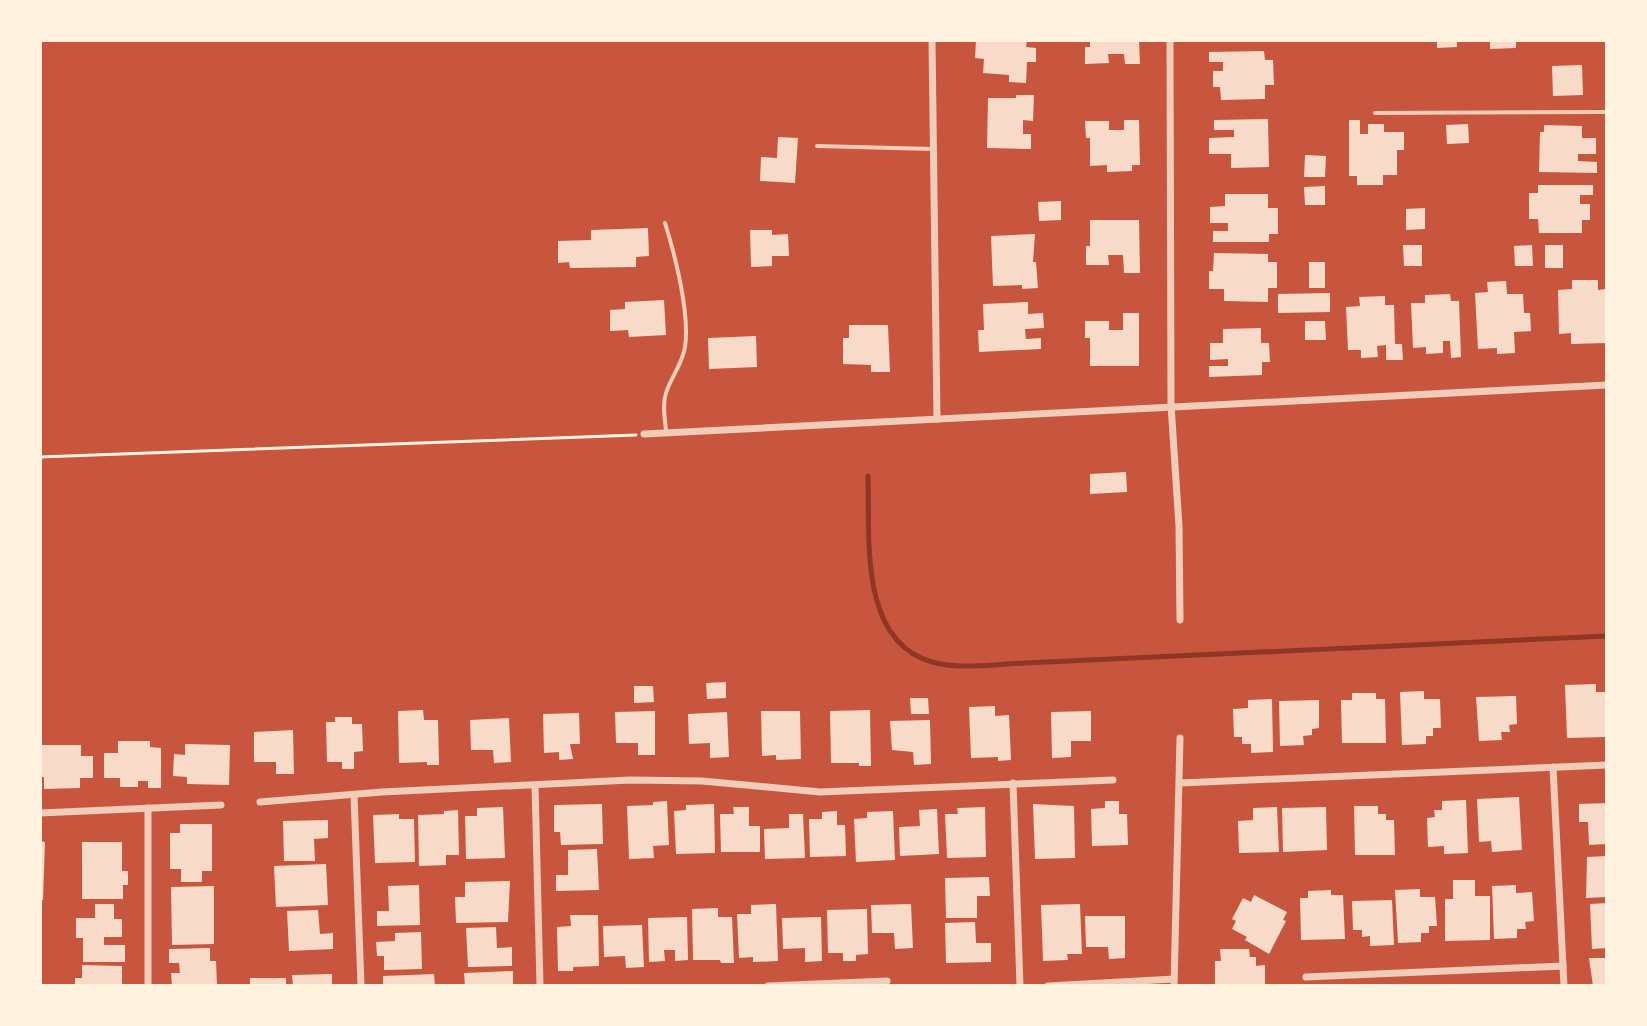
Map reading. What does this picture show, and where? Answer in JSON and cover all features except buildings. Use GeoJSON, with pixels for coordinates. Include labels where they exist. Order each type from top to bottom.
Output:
{"type":"FeatureCollection","features":[{"type":"Feature","properties":{"kind":"street"},"geometry":{"type":"LineString","coordinates":[[932,40],[937,419]]}},
{"type":"Feature","properties":{"kind":"street"},"geometry":{"type":"LineString","coordinates":[[1170,40],[1171,405],[1179,526],[1180,620]]}},
{"type":"Feature","properties":{"kind":"street"},"geometry":{"type":"LineString","coordinates":[[644,434],[1607,385]]}},
{"type":"Feature","properties":{"kind":"street"},"geometry":{"type":"LineString","coordinates":[[1048,986],[1174,983],[1180,738]]}},
{"type":"Feature","properties":{"kind":"street"},"geometry":{"type":"LineString","coordinates":[[1180,783],[1607,765]]}},
{"type":"Feature","properties":{"kind":"street"},"geometry":{"type":"LineString","coordinates":[[1553,767],[1564,986]]}},
{"type":"Feature","properties":{"kind":"street"},"geometry":{"type":"LineString","coordinates":[[260,802],[671,780],[820,792],[1113,780]]}},
{"type":"Feature","properties":{"kind":"street"},"geometry":{"type":"LineString","coordinates":[[1013,783],[1020,986]]}},
{"type":"Feature","properties":{"kind":"street"},"geometry":{"type":"LineString","coordinates":[[535,785],[540,986]]}},
{"type":"Feature","properties":{"kind":"street"},"geometry":{"type":"LineString","coordinates":[[354,795],[361,986]]}},
{"type":"Feature","properties":{"kind":"street"},"geometry":{"type":"LineString","coordinates":[[40,813],[221,805]]}},
{"type":"Feature","properties":{"kind":"street"},"geometry":{"type":"LineString","coordinates":[[148,808],[148,986]]}},
{"type":"Feature","properties":{"kind":"street"},"geometry":{"type":"LineString","coordinates":[[1306,977],[1563,966]]}},
{"type":"Feature","properties":{"kind":"street"},"geometry":{"type":"LineString","coordinates":[[768,986],[887,981]]}},
{"type":"Feature","properties":{"kind":"lane"},"geometry":{"type":"LineString","coordinates":[[1375,113],[1607,112]]}},
{"type":"Feature","properties":{"kind":"lane"},"geometry":{"type":"LineString","coordinates":[[817,146],[933,149]]}},
{"type":"Feature","properties":{"kind":"lane"},"geometry":{"type":"LineString","coordinates":[[665,223],[675,254],[686,329],[685,348],[677,374],[664,397],[666,434]]}},
{"type":"Feature","properties":{"kind":"path"},"geometry":{"type":"LineString","coordinates":[[40,457],[644,434]]}},
{"type":"Feature","properties":{"kind":"waterway"},"geometry":{"type":"LineString","coordinates":[[868,476],[870,556],[880,610],[891,633],[908,650],[932,662],[978,666],[1607,636]]}}]}
